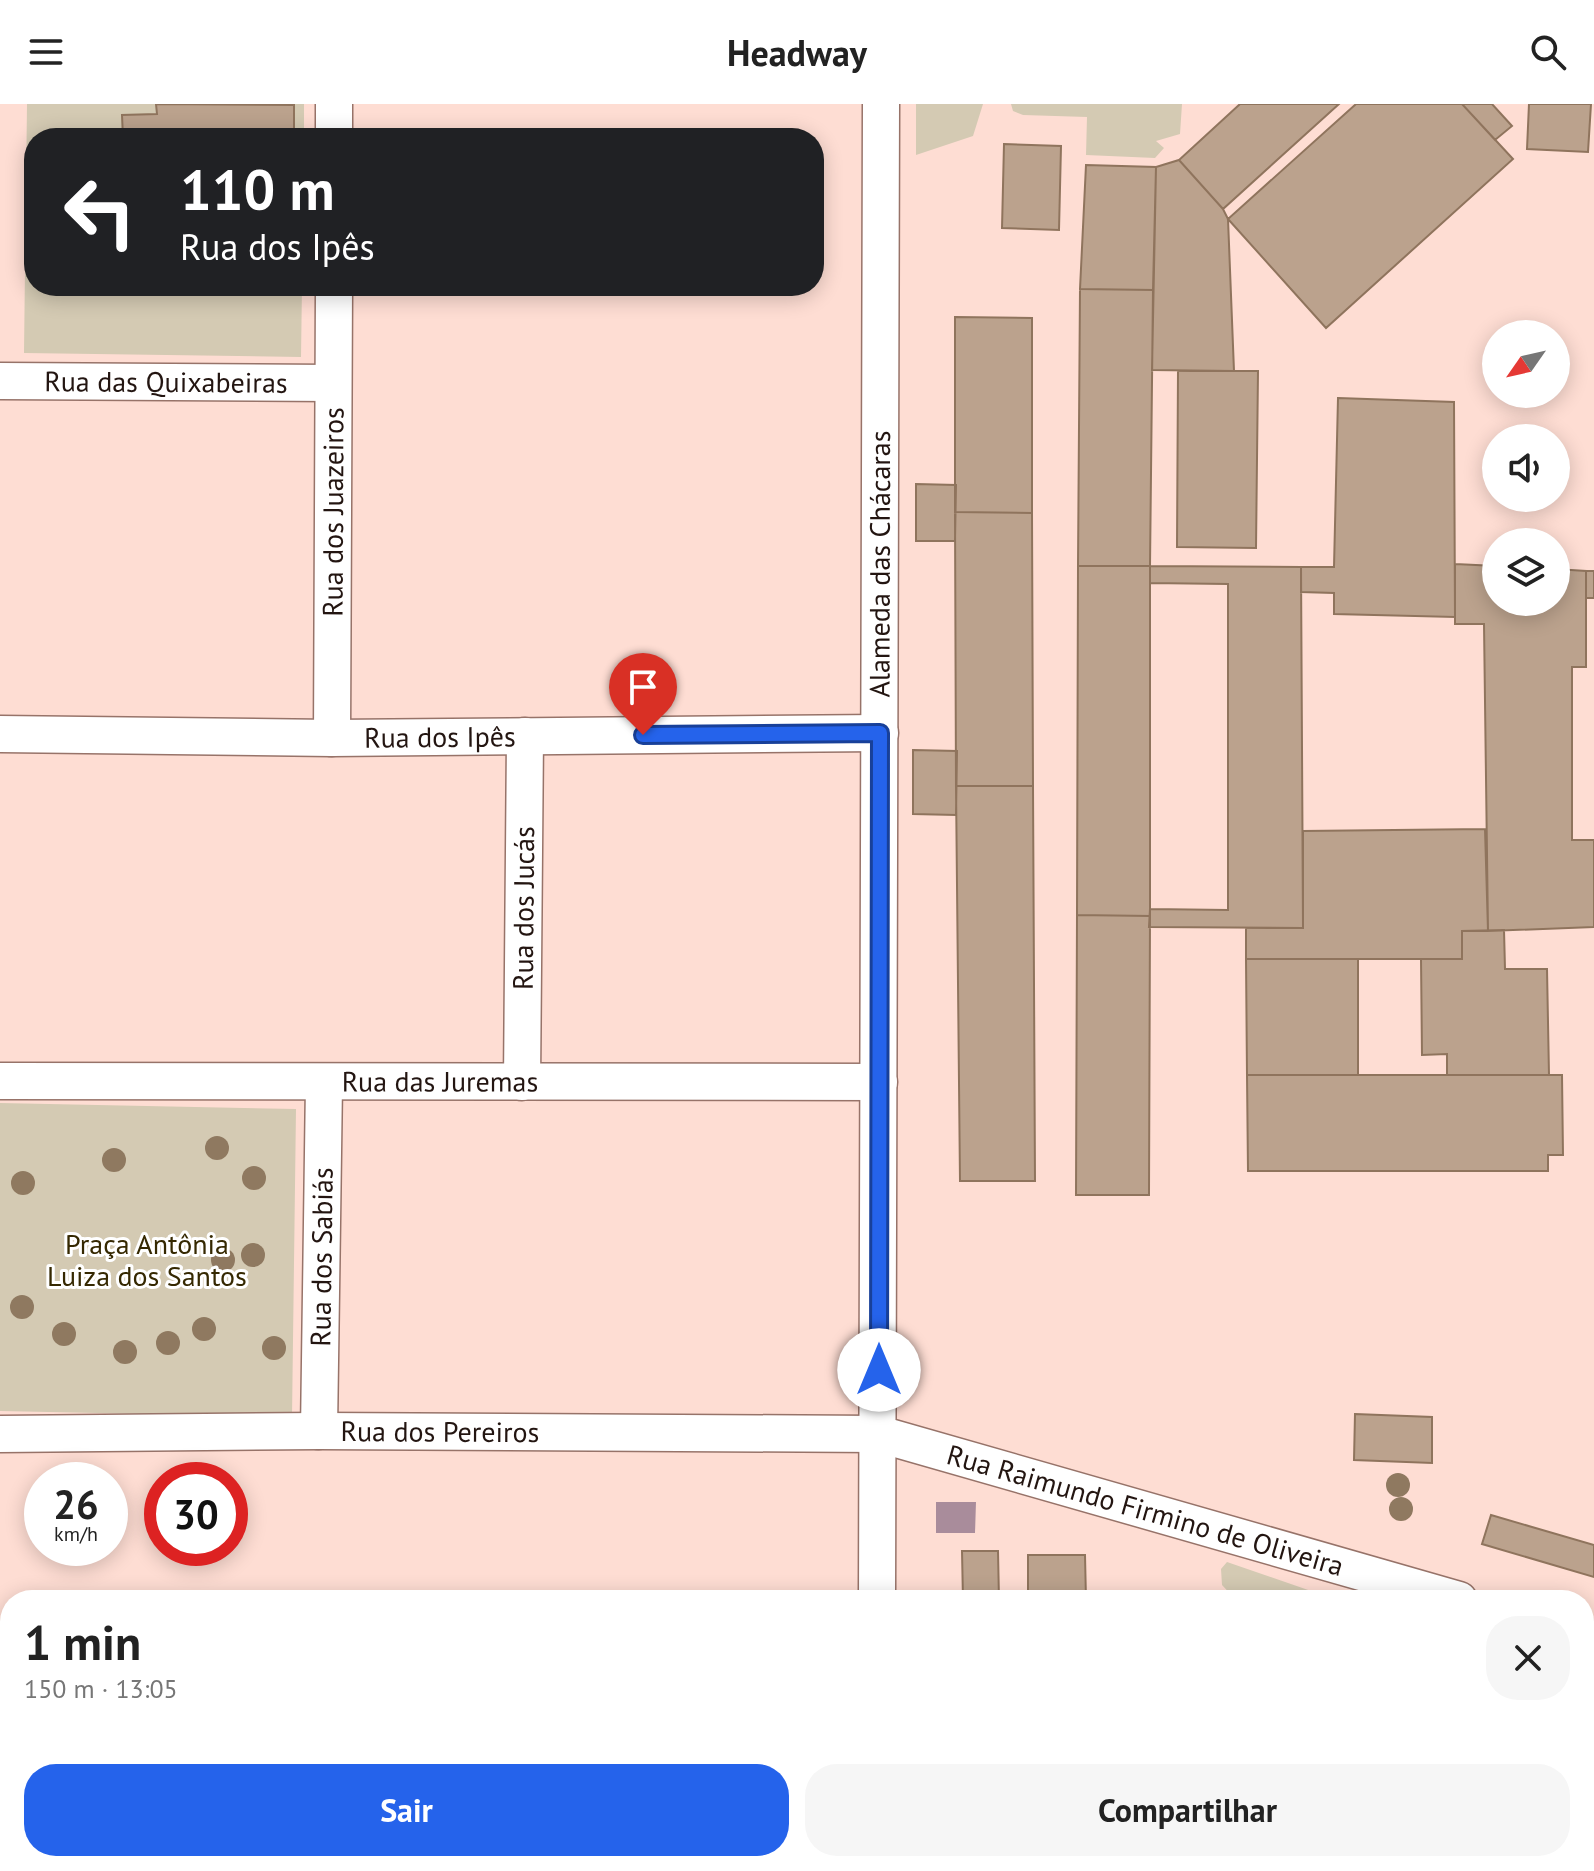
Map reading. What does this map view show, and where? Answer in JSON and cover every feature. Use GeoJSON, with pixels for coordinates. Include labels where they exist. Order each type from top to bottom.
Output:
{"type":"FeatureCollection","features":[{"type":"Feature","properties":{"kind":"street"},"geometry":{"type":"LineString","coordinates":[[334,104],[334,128]]}},
{"type":"Feature","properties":{"kind":"street","name":"Alameda das Chácaras"},"geometry":{"type":"LineString","coordinates":[[877,1590],[881,104]]}},
{"type":"Feature","properties":{"kind":"street","name":"Rua dos Juazeiros"},"geometry":{"type":"LineString","coordinates":[[332,738],[334,296]]}},
{"type":"Feature","properties":{"kind":"street","name":"Rua das Quixabeiras"},"geometry":{"type":"LineString","coordinates":[[0,381],[333,383]]}},
{"type":"Feature","properties":{"kind":"street","name":"Rua dos Ipês"},"geometry":{"type":"LineString","coordinates":[[0,734],[332,738],[880,733]]}},
{"type":"Feature","properties":{"kind":"street","name":"Rua dos Jucás"},"geometry":{"type":"LineString","coordinates":[[522,1082],[525,736]]}},
{"type":"Feature","properties":{"kind":"street","name":"Rua das Juremas"},"geometry":{"type":"LineString","coordinates":[[0,1081],[879,1082]]}},
{"type":"Feature","properties":{"kind":"street","name":"Rua dos Sabiás"},"geometry":{"type":"LineString","coordinates":[[319,1431],[324,1083]]}},
{"type":"Feature","properties":{"kind":"street","name":"Rua dos Pereiros"},"geometry":{"type":"LineString","coordinates":[[0,1434],[319,1431],[879,1434]]}},
{"type":"Feature","properties":{"kind":"street","name":"Rua Raimundo Firmino de Oliveira"},"geometry":{"type":"LineString","coordinates":[[879,1434],[1424,1590]]}},
{"type":"Feature","properties":{"kind":"green space"},"geometry":{"type":"Polygon","coordinates":[[[27,104],[304,104],[304,128],[27,128],[27,104]]]}},
{"type":"Feature","properties":{"kind":"green space"},"geometry":{"type":"Polygon","coordinates":[[[916,104],[983,104],[973,136],[916,155],[916,104]]]}},
{"type":"Feature","properties":{"kind":"green space"},"geometry":{"type":"Polygon","coordinates":[[[1011,104],[1182,104],[1180,134],[1156,141],[1164,148],[1155,158],[1086,155],[1087,117],[1023,115],[1013,111],[1011,104]]]}},
{"type":"Feature","properties":{"kind":"green space"},"geometry":{"type":"Polygon","coordinates":[[[25,296],[302,296],[301,357],[24,353],[25,296]]]}},
{"type":"Feature","properties":{"kind":"green space","name":"Praça Antônia Luiza dos Santos"},"geometry":{"type":"Polygon","coordinates":[[[0,1103],[296,1109],[292,1417],[0,1411],[0,1103]]]}},
{"type":"Feature","properties":{"kind":"green space"},"geometry":{"type":"Polygon","coordinates":[[[1227,1562],[1308,1590],[1227,1590],[1222,1585],[1221,1569],[1227,1562]]]}},
{"type":"Feature","properties":{"kind":"shaded area"},"geometry":{"type":"Polygon","coordinates":[[[936,1502],[976,1502],[975,1533],[936,1533],[936,1502]]]}},
{"type":"Feature","properties":{"kind":"building"},"geometry":{"type":"Polygon","coordinates":[[[156,104],[294,105],[294,128],[123,128],[122,115],[157,114],[156,104]]]}},
{"type":"Feature","properties":{"kind":"building"},"geometry":{"type":"Polygon","coordinates":[[[1240,104],[1339,104],[1223,209],[1179,160],[1240,104]]]}},
{"type":"Feature","properties":{"kind":"building"},"geometry":{"type":"Polygon","coordinates":[[[1356,104],[1462,104],[1513,159],[1326,328],[1228,219],[1356,104]]]}},
{"type":"Feature","properties":{"kind":"building"},"geometry":{"type":"Polygon","coordinates":[[[1462,104],[1492,104],[1512,126],[1495,140],[1462,104]]]}},
{"type":"Feature","properties":{"kind":"building"},"geometry":{"type":"Polygon","coordinates":[[[1529,104],[1591,104],[1588,152],[1527,149],[1529,104]]]}},
{"type":"Feature","properties":{"kind":"building"},"geometry":{"type":"Polygon","coordinates":[[[1004,144],[1061,146],[1059,230],[1002,228],[1004,144]]]}},
{"type":"Feature","properties":{"kind":"building"},"geometry":{"type":"Polygon","coordinates":[[[1179,160],[1223,209],[1228,219],[1234,371],[1152,370],[1156,167],[1179,160]]]}},
{"type":"Feature","properties":{"kind":"building"},"geometry":{"type":"Polygon","coordinates":[[[1086,165],[1156,167],[1153,290],[1080,289],[1086,165]]]}},
{"type":"Feature","properties":{"kind":"building"},"geometry":{"type":"Polygon","coordinates":[[[1080,289],[1153,290],[1150,566],[1078,566],[1080,289]]]}},
{"type":"Feature","properties":{"kind":"building"},"geometry":{"type":"Polygon","coordinates":[[[955,317],[1032,318],[1032,513],[955,512],[955,317]]]}},
{"type":"Feature","properties":{"kind":"building"},"geometry":{"type":"Polygon","coordinates":[[[1178,371],[1258,371],[1256,548],[1177,547],[1178,371]]]}},
{"type":"Feature","properties":{"kind":"building"},"geometry":{"type":"Polygon","coordinates":[[[1338,398],[1454,402],[1455,617],[1334,614],[1334,593],[1301,592],[1301,567],[1334,567],[1338,398]]]}},
{"type":"Feature","properties":{"kind":"building"},"geometry":{"type":"Polygon","coordinates":[[[916,484],[956,485],[955,541],[916,541],[916,484]]]}},
{"type":"Feature","properties":{"kind":"building"},"geometry":{"type":"Polygon","coordinates":[[[955,512],[1032,513],[1033,786],[956,786],[955,512]]]}},
{"type":"Feature","properties":{"kind":"building"},"geometry":{"type":"Polygon","coordinates":[[[1455,564],[1482,565],[1482,616],[1570,616],[1570,570],[1586,571],[1586,667],[1572,667],[1572,840],[1594,840],[1594,927],[1488,931],[1484,624],[1455,624],[1455,564]]]}},
{"type":"Feature","properties":{"kind":"building"},"geometry":{"type":"Polygon","coordinates":[[[1078,566],[1150,566],[1150,916],[1077,915],[1078,566]]]}},
{"type":"Feature","properties":{"kind":"building"},"geometry":{"type":"Polygon","coordinates":[[[1150,566],[1301,567],[1303,928],[1149,927],[1150,909],[1228,910],[1228,584],[1150,583],[1150,566]]]}},
{"type":"Feature","properties":{"kind":"building"},"geometry":{"type":"Polygon","coordinates":[[[1586,571],[1594,571],[1594,598],[1586,598],[1586,571]]]}},
{"type":"Feature","properties":{"kind":"building"},"geometry":{"type":"Polygon","coordinates":[[[913,750],[957,751],[956,815],[913,814],[913,750]]]}},
{"type":"Feature","properties":{"kind":"building"},"geometry":{"type":"Polygon","coordinates":[[[956,786],[1033,786],[1035,1181],[960,1181],[956,786]]]}},
{"type":"Feature","properties":{"kind":"building"},"geometry":{"type":"Polygon","coordinates":[[[1485,829],[1488,931],[1462,931],[1462,959],[1246,959],[1246,928],[1303,928],[1303,831],[1485,829]]]}},
{"type":"Feature","properties":{"kind":"building"},"geometry":{"type":"Polygon","coordinates":[[[1077,915],[1150,916],[1149,1195],[1076,1195],[1077,915]]]}},
{"type":"Feature","properties":{"kind":"building"},"geometry":{"type":"Polygon","coordinates":[[[1504,930],[1505,969],[1547,969],[1549,1075],[1447,1075],[1447,1054],[1422,1055],[1421,959],[1462,959],[1462,931],[1504,930]]]}},
{"type":"Feature","properties":{"kind":"building"},"geometry":{"type":"Polygon","coordinates":[[[1246,959],[1358,959],[1358,1075],[1247,1075],[1246,959]]]}},
{"type":"Feature","properties":{"kind":"building"},"geometry":{"type":"Polygon","coordinates":[[[1247,1075],[1562,1075],[1563,1155],[1548,1155],[1548,1171],[1248,1171],[1247,1075]]]}},
{"type":"Feature","properties":{"kind":"building"},"geometry":{"type":"Polygon","coordinates":[[[1355,1414],[1432,1417],[1432,1463],[1354,1460],[1355,1414]]]}},
{"type":"Feature","properties":{"kind":"building"},"geometry":{"type":"Polygon","coordinates":[[[1491,1515],[1594,1545],[1594,1577],[1482,1544],[1491,1515]]]}},
{"type":"Feature","properties":{"kind":"building"},"geometry":{"type":"Polygon","coordinates":[[[962,1551],[998,1551],[999,1590],[963,1590],[962,1551]]]}},
{"type":"Feature","properties":{"kind":"building"},"geometry":{"type":"Polygon","coordinates":[[[1028,1555],[1085,1555],[1086,1590],[1028,1590],[1028,1555]]]}},
{"type":"Feature","properties":{"kind":"route"},"geometry":{"type":"LineString","coordinates":[[643,735],[880,733],[879,1370]]}}]}
